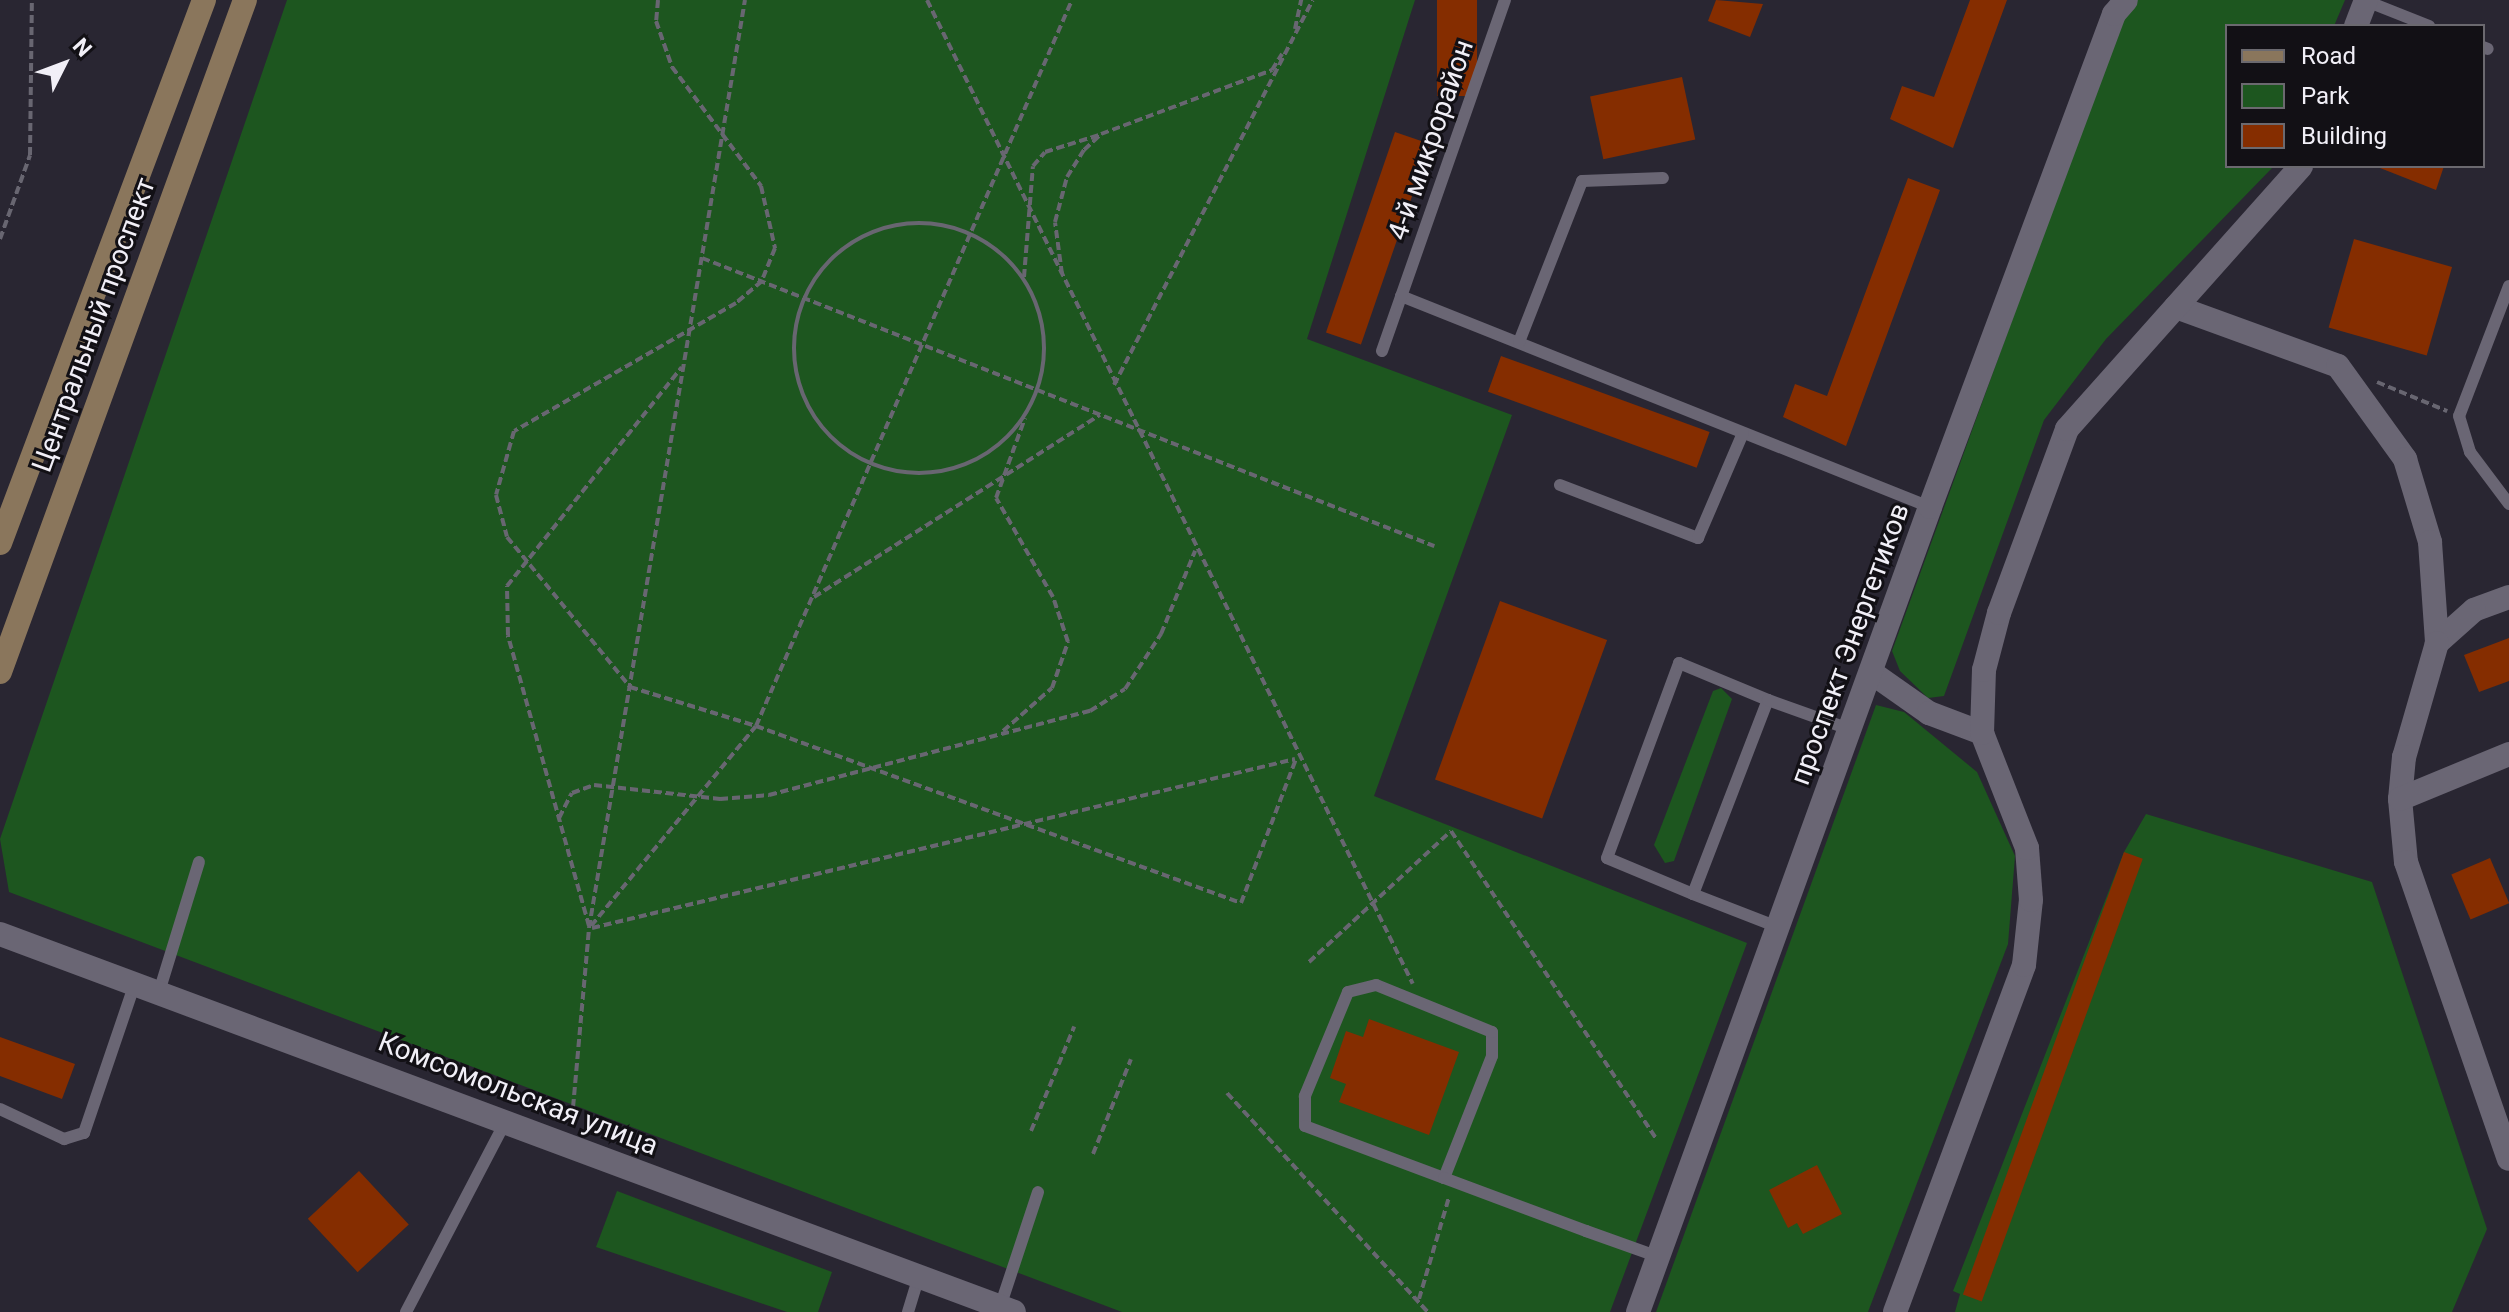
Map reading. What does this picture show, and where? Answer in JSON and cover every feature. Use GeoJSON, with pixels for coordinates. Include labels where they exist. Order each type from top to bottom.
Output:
{"type":"FeatureCollection","features":[{"type":"Feature","properties":{"kind":"main road","name":"Центральный проспект"},"geometry":{"type":"LineString","coordinates":[[0,543],[204,0]]}},
{"type":"Feature","properties":{"kind":"main road","name":"Центральный проспект"},"geometry":{"type":"LineString","coordinates":[[0,672],[245,0]]}},
{"type":"Feature","properties":{"kind":"street"},"geometry":{"type":"LineString","coordinates":[[2357,24],[2366,1]]}},
{"type":"Feature","properties":{"kind":"street","name":"проспект Энергетиков"},"geometry":{"type":"LineString","coordinates":[[1638,1312],[1852,730],[1930,507],[2120,5]]}},
{"type":"Feature","properties":{"kind":"street"},"geometry":{"type":"LineString","coordinates":[[1895,1312],[2024,965],[2027,848],[1982,733],[1984,670],[1999,613],[2067,429],[2299,168]]}},
{"type":"Feature","properties":{"kind":"street"},"geometry":{"type":"LineString","coordinates":[[2176,307],[2338,366],[2405,459],[2430,542],[2437,643],[2404,757],[2400,799],[2406,862],[2507,1152]]}},
{"type":"Feature","properties":{"kind":"street"},"geometry":{"type":"LineString","coordinates":[[2437,643],[2474,610],[2509,597]]}},
{"type":"Feature","properties":{"kind":"street"},"geometry":{"type":"LineString","coordinates":[[1872,673],[1929,713],[1982,733]]}},
{"type":"Feature","properties":{"kind":"street"},"geometry":{"type":"LineString","coordinates":[[2400,799],[2509,754]]}},
{"type":"Feature","properties":{"kind":"street","name":"Комсомольская улица"},"geometry":{"type":"LineString","coordinates":[[0,934],[1007,1309]]}},
{"type":"Feature","properties":{"kind":"lane","name":"4-й микрорайон"},"geometry":{"type":"LineString","coordinates":[[1382,351],[1505,0]]}},
{"type":"Feature","properties":{"kind":"lane"},"geometry":{"type":"LineString","coordinates":[[2366,1],[2424,24]]}},
{"type":"Feature","properties":{"kind":"lane"},"geometry":{"type":"LineString","coordinates":[[1519,342],[1582,181],[1663,178]]}},
{"type":"Feature","properties":{"kind":"lane"},"geometry":{"type":"LineString","coordinates":[[2509,286],[2459,416],[2470,452],[2509,504]]}},
{"type":"Feature","properties":{"kind":"lane"},"geometry":{"type":"LineString","coordinates":[[1401,296],[1930,507]]}},
{"type":"Feature","properties":{"kind":"lane"},"geometry":{"type":"LineString","coordinates":[[1560,485],[1698,538],[1743,433]]}},
{"type":"Feature","properties":{"kind":"lane"},"geometry":{"type":"LineString","coordinates":[[1780,928],[1607,858],[1679,663],[1852,730]]}},
{"type":"Feature","properties":{"kind":"lane"},"geometry":{"type":"LineString","coordinates":[[1693,894],[1768,700]]}},
{"type":"Feature","properties":{"kind":"lane"},"geometry":{"type":"LineString","coordinates":[[159,992],[199,862]]}},
{"type":"Feature","properties":{"kind":"lane"},"geometry":{"type":"LineString","coordinates":[[0,1109],[64,1139],[84,1133],[135,983]]}},
{"type":"Feature","properties":{"kind":"lane"},"geometry":{"type":"LineString","coordinates":[[1444,1178],[1492,1056],[1492,1032],[1376,985],[1348,992],[1305,1096],[1305,1126],[1444,1178],[1659,1257]]}},
{"type":"Feature","properties":{"kind":"lane"},"geometry":{"type":"LineString","coordinates":[[406,1312],[506,1121]]}},
{"type":"Feature","properties":{"kind":"lane"},"geometry":{"type":"LineString","coordinates":[[1007,1309],[1038,1192]]}},
{"type":"Feature","properties":{"kind":"lane"},"geometry":{"type":"LineString","coordinates":[[908,1312],[919,1277]]}},
{"type":"Feature","properties":{"kind":"path"},"geometry":{"type":"LineString","coordinates":[[0,239],[30,155],[32,0]]}},
{"type":"Feature","properties":{"kind":"path"},"geometry":{"type":"LineString","coordinates":[[658,0],[656,21],[672,67],[724,129],[761,186],[777,232],[762,281],[514,431],[496,495],[503,529],[526,562],[630,687],[756,726],[1241,903],[1296,759]]}},
{"type":"Feature","properties":{"kind":"path"},"geometry":{"type":"LineString","coordinates":[[572,1119],[589,928],[745,0]]}},
{"type":"Feature","properties":{"kind":"path"},"geometry":{"type":"LineString","coordinates":[[927,0],[1296,759],[1417,993]]}},
{"type":"Feature","properties":{"kind":"path"},"geometry":{"type":"LineString","coordinates":[[589,928],[756,726],[1072,0]]}},
{"type":"Feature","properties":{"kind":"path"},"geometry":{"type":"LineString","coordinates":[[1001,733],[1052,688],[1068,642],[1053,597],[996,498],[1041,379],[1045,341],[1025,282],[1033,166],[1045,152],[1272,70],[1294,37],[1301,0]]}},
{"type":"Feature","properties":{"kind":"path"},"geometry":{"type":"LineString","coordinates":[[1114,385],[1313,0]]}},
{"type":"Feature","properties":{"kind":"path"},"geometry":{"type":"LineString","coordinates":[[1064,282],[1059,201],[1084,150],[1101,134]]}},
{"type":"Feature","properties":{"kind":"path"},"geometry":{"type":"LineString","coordinates":[[1025,282],[992,245],[958,228],[917,221],[877,228],[840,248],[813,279],[796,316],[793,357],[803,397],[824,432],[857,458],[895,472],[933,473],[970,464],[1002,443],[1026,414]]}},
{"type":"Feature","properties":{"kind":"path"},"geometry":{"type":"LineString","coordinates":[[702,258],[1434,546]]}},
{"type":"Feature","properties":{"kind":"path"},"geometry":{"type":"LineString","coordinates":[[589,928],[508,635],[507,586],[684,365]]}},
{"type":"Feature","properties":{"kind":"path"},"geometry":{"type":"LineString","coordinates":[[2338,366],[2459,416]]}},
{"type":"Feature","properties":{"kind":"path"},"geometry":{"type":"LineString","coordinates":[[812,598],[1100,415]]}},
{"type":"Feature","properties":{"kind":"path"},"geometry":{"type":"LineString","coordinates":[[559,818],[572,793],[614,785],[720,799],[769,795],[1090,711],[1125,689],[1161,634],[1195,551]]}},
{"type":"Feature","properties":{"kind":"path"},"geometry":{"type":"LineString","coordinates":[[589,928],[1296,759]]}},
{"type":"Feature","properties":{"kind":"path"},"geometry":{"type":"LineString","coordinates":[[1309,962],[1451,831],[1657,1140]]}},
{"type":"Feature","properties":{"kind":"path"},"geometry":{"type":"LineString","coordinates":[[1031,1131],[1074,1027]]}},
{"type":"Feature","properties":{"kind":"path"},"geometry":{"type":"LineString","coordinates":[[1093,1154],[1131,1059]]}},
{"type":"Feature","properties":{"kind":"path"},"geometry":{"type":"LineString","coordinates":[[1227,1093],[1428,1312]]}},
{"type":"Feature","properties":{"kind":"path"},"geometry":{"type":"LineString","coordinates":[[1419,1299],[1450,1195]]}},
{"type":"Feature","properties":{"kind":"green space"},"geometry":{"type":"Polygon","coordinates":[[[287,0],[1415,0],[1307,339],[1512,415],[1374,796],[1747,943],[1610,1312],[1122,1312],[9,892],[0,839],[287,0]]]}},
{"type":"Feature","properties":{"kind":"green space"},"geometry":{"type":"Polygon","coordinates":[[[2137,0],[2345,0],[2335,24],[2225,24],[2225,168],[2272,168],[2106,339],[2044,420],[1944,696],[1928,698],[1900,671],[1892,651],[2122,17],[2137,0]]]}},
{"type":"Feature","properties":{"kind":"green space"},"geometry":{"type":"Polygon","coordinates":[[[1721,688],[1732,699],[1674,861],[1665,863],[1654,845],[1713,691],[1721,688]]]}},
{"type":"Feature","properties":{"kind":"green space"},"geometry":{"type":"Polygon","coordinates":[[[1876,705],[1904,712],[1977,772],[2015,856],[2008,944],[1868,1312],[1656,1312],[1876,705]]]}},
{"type":"Feature","properties":{"kind":"green space"},"geometry":{"type":"Polygon","coordinates":[[[2146,814],[2372,882],[2487,1229],[2452,1312],[1955,1312],[1960,1294],[1953,1291],[2124,852],[2146,814]]]}},
{"type":"Feature","properties":{"kind":"green space"},"geometry":{"type":"Polygon","coordinates":[[[617,1191],[832,1272],[818,1312],[787,1312],[596,1247],[617,1191]]]}},
{"type":"Feature","properties":{"kind":"building"},"geometry":{"type":"Polygon","coordinates":[[[1437,0],[1477,0],[1477,96],[1437,96],[1437,0]]]}},
{"type":"Feature","properties":{"kind":"building"},"geometry":{"type":"Polygon","coordinates":[[[1716,0],[1763,4],[1750,37],[1708,21],[1716,0]]]}},
{"type":"Feature","properties":{"kind":"building"},"geometry":{"type":"Polygon","coordinates":[[[1970,0],[2007,0],[1953,148],[1890,119],[1902,86],[1934,97],[1970,0]]]}},
{"type":"Feature","properties":{"kind":"building"},"geometry":{"type":"Polygon","coordinates":[[[1682,77],[1695,140],[1603,159],[1590,97],[1682,77]]]}},
{"type":"Feature","properties":{"kind":"building"},"geometry":{"type":"Polygon","coordinates":[[[1395,132],[1430,144],[1361,344],[1326,332],[1395,132]]]}},
{"type":"Feature","properties":{"kind":"building"},"geometry":{"type":"Polygon","coordinates":[[[2380,168],[2443,168],[2436,190],[2380,168]]]}},
{"type":"Feature","properties":{"kind":"building"},"geometry":{"type":"Polygon","coordinates":[[[1908,178],[1940,190],[1846,446],[1783,417],[1795,384],[1827,396],[1908,178]]]}},
{"type":"Feature","properties":{"kind":"building"},"geometry":{"type":"Polygon","coordinates":[[[2354,239],[2452,267],[2427,356],[2329,327],[2354,239]]]}},
{"type":"Feature","properties":{"kind":"building"},"geometry":{"type":"Polygon","coordinates":[[[1501,356],[1710,432],[1697,468],[1488,392],[1501,356]]]}},
{"type":"Feature","properties":{"kind":"building"},"geometry":{"type":"Polygon","coordinates":[[[1500,601],[1607,640],[1542,819],[1435,780],[1500,601]]]}},
{"type":"Feature","properties":{"kind":"building"},"geometry":{"type":"Polygon","coordinates":[[[2509,638],[2509,681],[2479,692],[2464,655],[2509,638]]]}},
{"type":"Feature","properties":{"kind":"building"},"geometry":{"type":"Polygon","coordinates":[[[2124,852],[2143,859],[1982,1301],[1963,1295],[2124,852]]]}},
{"type":"Feature","properties":{"kind":"building"},"geometry":{"type":"Polygon","coordinates":[[[2490,858],[2509,903],[2470,920],[2451,874],[2490,858]]]}},
{"type":"Feature","properties":{"kind":"building"},"geometry":{"type":"Polygon","coordinates":[[[1369,1019],[1459,1052],[1429,1135],[1339,1102],[1346,1084],[1330,1078],[1346,1031],[1363,1037],[1369,1019]]]}},
{"type":"Feature","properties":{"kind":"building"},"geometry":{"type":"Polygon","coordinates":[[[0,1037],[75,1064],[62,1099],[0,1076],[0,1037]]]}},
{"type":"Feature","properties":{"kind":"building"},"geometry":{"type":"Polygon","coordinates":[[[1817,1165],[1842,1214],[1803,1234],[1797,1223],[1788,1228],[1769,1190],[1817,1165]]]}},
{"type":"Feature","properties":{"kind":"building"},"geometry":{"type":"Polygon","coordinates":[[[359,1171],[409,1224],[358,1272],[308,1219],[359,1171]]]}}]}
